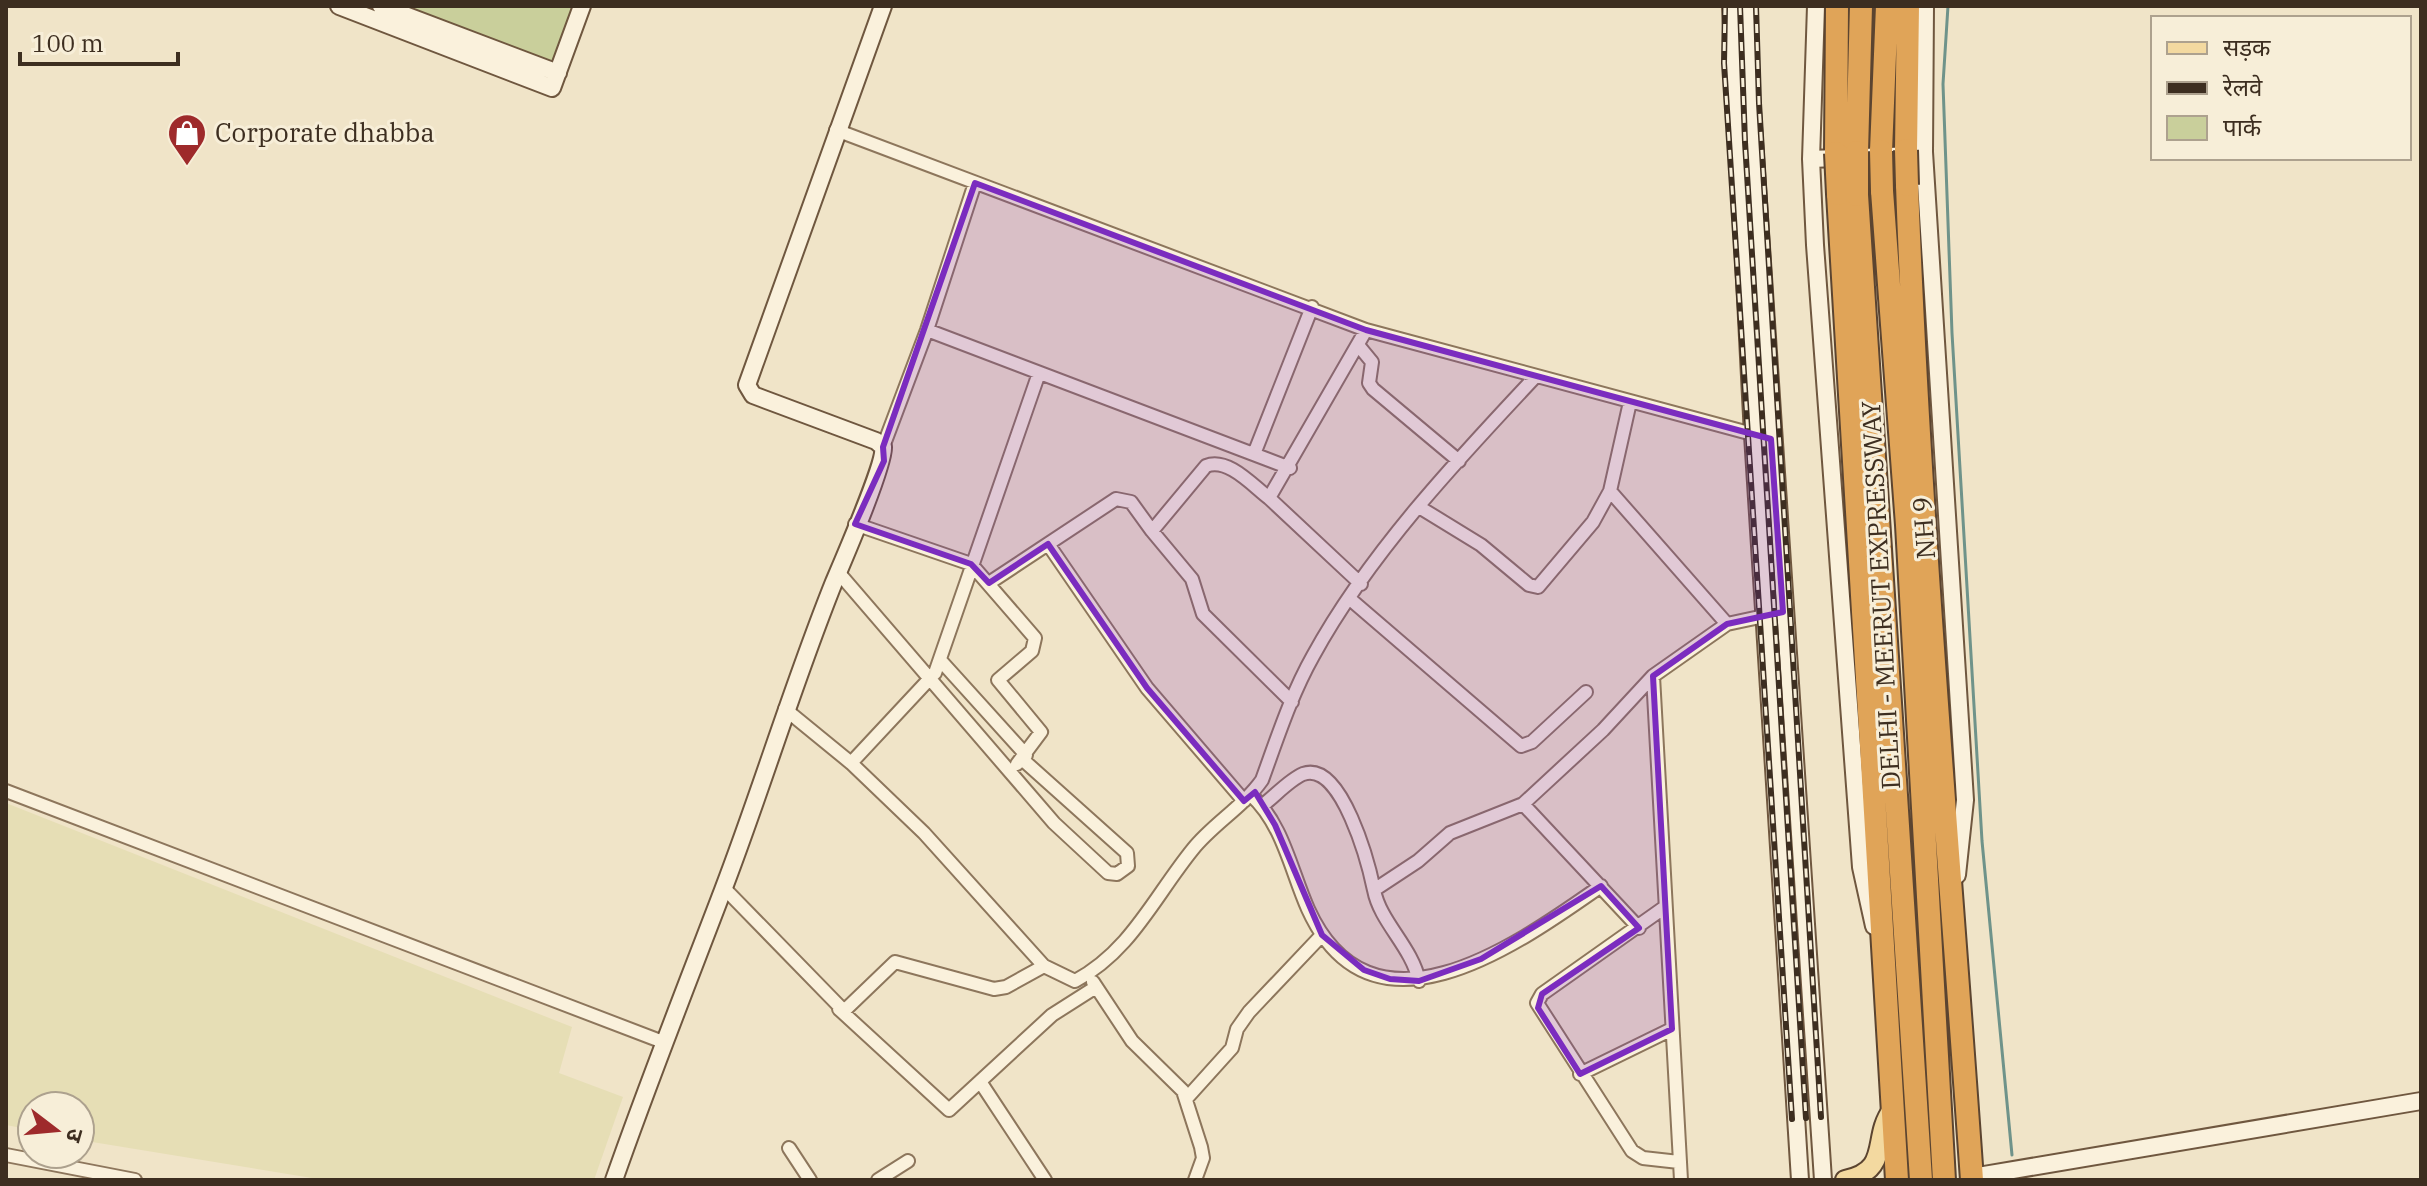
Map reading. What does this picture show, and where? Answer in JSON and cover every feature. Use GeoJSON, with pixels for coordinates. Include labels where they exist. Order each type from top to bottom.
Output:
{"type":"FeatureCollection","features":[{"type":"Feature","properties":{"kind":"highway"},"geometry":{"type":"LineString","coordinates":[[1837,6],[1846,153]]}},
{"type":"Feature","properties":{"kind":"highway","name":"DELHI - MEERUT EXPRESSWAY"},"geometry":{"type":"LineString","coordinates":[[1861,6],[1846,153],[1848,195],[1921,1180]]}},
{"type":"Feature","properties":{"kind":"highway","name":"DELHI - MEERUT EXPRESSWAY"},"geometry":{"type":"LineString","coordinates":[[1887,6],[1882,191],[1907,525],[1944,1180]]}},
{"type":"Feature","properties":{"kind":"highway"},"geometry":{"type":"LineString","coordinates":[[1908,6],[1916,182],[1913,354],[1942,807],[1983,1178]]}},
{"type":"Feature","properties":{"kind":"highway"},"geometry":{"type":"LineString","coordinates":[[1848,195],[1882,967],[1897,1180]]}},
{"type":"Feature","properties":{"kind":"main road"},"geometry":{"type":"LineString","coordinates":[[1845,1180],[1865,1173],[1876,1162],[1884,1121],[1892,1110]]}},
{"type":"Feature","properties":{"kind":"street"},"geometry":{"type":"LineString","coordinates":[[339,6],[555,80]]}},
{"type":"Feature","properties":{"kind":"street"},"geometry":{"type":"LineString","coordinates":[[381,6],[555,80]]}},
{"type":"Feature","properties":{"kind":"street"},"geometry":{"type":"LineString","coordinates":[[555,80],[582,6]]}},
{"type":"Feature","properties":{"kind":"street"},"geometry":{"type":"LineString","coordinates":[[883,6],[747,385],[753,395],[868,436],[883,447]]}},
{"type":"Feature","properties":{"kind":"street"},"geometry":{"type":"LineString","coordinates":[[1731,6],[1753,435],[1800,1180]]}},
{"type":"Feature","properties":{"kind":"street"},"geometry":{"type":"LineString","coordinates":[[1745,6],[1771,439],[1823,1180]]}},
{"type":"Feature","properties":{"kind":"street"},"geometry":{"type":"LineString","coordinates":[[1816,6],[1811,159],[1813,189],[1861,867],[1882,967]]}},
{"type":"Feature","properties":{"kind":"street"},"geometry":{"type":"LineString","coordinates":[[1811,159],[1912,156],[1915,151],[1925,6]]}},
{"type":"Feature","properties":{"kind":"street"},"geometry":{"type":"LineString","coordinates":[[836,130],[1312,307],[1366,330],[1771,439]]}},
{"type":"Feature","properties":{"kind":"street"},"geometry":{"type":"LineString","coordinates":[[1813,189],[1916,182]]}},
{"type":"Feature","properties":{"kind":"street"},"geometry":{"type":"LineString","coordinates":[[614,1180],[663,1042],[724,888],[785,709],[855,524],[884,461],[883,447],[927,330],[975,183]]}},
{"type":"Feature","properties":{"kind":"street"},"geometry":{"type":"LineString","coordinates":[[1254,454],[1312,307]]}},
{"type":"Feature","properties":{"kind":"street"},"geometry":{"type":"LineString","coordinates":[[927,330],[1290,468]]}},
{"type":"Feature","properties":{"kind":"street"},"geometry":{"type":"LineString","coordinates":[[1269,498],[1290,468],[1366,330]]}},
{"type":"Feature","properties":{"kind":"street"},"geometry":{"type":"LineString","coordinates":[[1358,345],[1372,362],[1369,383],[1373,389],[1459,461]]}},
{"type":"Feature","properties":{"kind":"street"},"geometry":{"type":"LineString","coordinates":[[851,763],[929,681],[941,661],[971,564],[1039,373]]}},
{"type":"Feature","properties":{"kind":"street"},"geometry":{"type":"LineString","coordinates":[[785,709],[851,763],[924,833],[1044,966],[1075,981],[1128,940],[1192,850],[1248,798],[1262,780],[1312,658],[1350,599],[1419,507],[1536,376]]}},
{"type":"Feature","properties":{"kind":"street"},"geometry":{"type":"LineString","coordinates":[[1419,507],[1481,545],[1529,585],[1538,587],[1593,522],[1610,491],[1630,402]]}},
{"type":"Feature","properties":{"kind":"street"},"geometry":{"type":"LineString","coordinates":[[1152,531],[1206,466],[1215,462],[1225,465],[1269,498],[1361,584]]}},
{"type":"Feature","properties":{"kind":"street"},"geometry":{"type":"LineString","coordinates":[[1610,491],[1727,624]]}},
{"type":"Feature","properties":{"kind":"street"},"geometry":{"type":"LineString","coordinates":[[989,583],[1116,499],[1131,502],[1192,579],[1203,614],[1292,702]]}},
{"type":"Feature","properties":{"kind":"street"},"geometry":{"type":"LineString","coordinates":[[855,524],[971,564],[1035,638],[1032,651],[998,680],[1041,732],[1009,772]]}},
{"type":"Feature","properties":{"kind":"street"},"geometry":{"type":"LineString","coordinates":[[1048,544],[1147,688],[1248,798],[1263,805],[1322,935],[1337,953],[1364,970],[1390,979],[1419,981],[1514,944],[1601,886]]}},
{"type":"Feature","properties":{"kind":"street"},"geometry":{"type":"LineString","coordinates":[[838,572],[1009,772],[1101,868],[1117,874],[1128,866],[1127,853],[1024,757],[941,661]]}},
{"type":"Feature","properties":{"kind":"street"},"geometry":{"type":"LineString","coordinates":[[1350,599],[1521,746],[1532,742],[1586,692]]}},
{"type":"Feature","properties":{"kind":"street"},"geometry":{"type":"LineString","coordinates":[[1374,890],[1418,861],[1450,833],[1523,804],[1603,730],[1653,676],[1727,624],[1783,612]]}},
{"type":"Feature","properties":{"kind":"street"},"geometry":{"type":"LineString","coordinates":[[1653,676],[1681,1180]]}},
{"type":"Feature","properties":{"kind":"street"},"geometry":{"type":"LineString","coordinates":[[1263,805],[1302,775],[1313,773],[1324,779],[1346,806],[1362,841],[1376,902],[1407,947],[1419,981]]}},
{"type":"Feature","properties":{"kind":"street"},"geometry":{"type":"LineString","coordinates":[[6,791],[663,1042]]}},
{"type":"Feature","properties":{"kind":"street"},"geometry":{"type":"LineString","coordinates":[[1523,804],[1639,928]]}},
{"type":"Feature","properties":{"kind":"street"},"geometry":{"type":"LineString","coordinates":[[724,888],[839,1009],[949,1110],[1052,1015],[1096,987]]}},
{"type":"Feature","properties":{"kind":"street"},"geometry":{"type":"LineString","coordinates":[[1665,907],[1538,999],[1538,1008],[1632,1151],[1643,1158],[1679,1162]]}},
{"type":"Feature","properties":{"kind":"street"},"geometry":{"type":"LineString","coordinates":[[1186,1099],[1232,1048],[1237,1029],[1249,1012],[1322,935]]}},
{"type":"Feature","properties":{"kind":"street"},"geometry":{"type":"LineString","coordinates":[[839,1009],[850,1008],[880,973],[895,962],[994,989],[1006,987],[1044,966]]}},
{"type":"Feature","properties":{"kind":"street"},"geometry":{"type":"LineString","coordinates":[[1087,973],[1126,1033],[1176,1080],[1186,1099],[1203,1158],[1195,1180]]}},
{"type":"Feature","properties":{"kind":"street"},"geometry":{"type":"LineString","coordinates":[[1580,1074],[1672,1029]]}},
{"type":"Feature","properties":{"kind":"street"},"geometry":{"type":"LineString","coordinates":[[981,1083],[1045,1180]]}},
{"type":"Feature","properties":{"kind":"street"},"geometry":{"type":"LineString","coordinates":[[1983,1178],[2421,1101]]}},
{"type":"Feature","properties":{"kind":"street"},"geometry":{"type":"LineString","coordinates":[[789,1148],[810,1180]]}},
{"type":"Feature","properties":{"kind":"street"},"geometry":{"type":"LineString","coordinates":[[6,1155],[135,1180]]}},
{"type":"Feature","properties":{"kind":"street"},"geometry":{"type":"LineString","coordinates":[[878,1180],[908,1161]]}},
{"type":"Feature","properties":{"kind":"highlighted area"},"geometry":{"type":"Polygon","coordinates":[[[975,183],[1366,330],[1771,439],[1783,612],[1727,624],[1653,676],[1672,1029],[1580,1074],[1538,1008],[1542,994],[1639,928],[1601,886],[1481,959],[1419,981],[1390,979],[1364,970],[1322,935],[1275,825],[1255,792],[1244,801],[1147,688],[1048,544],[989,583],[971,564],[855,524],[884,461],[883,447],[975,183]]]}},
{"type":"Feature","properties":{"kind":"shaded area"},"geometry":{"type":"Polygon","coordinates":[[[6,803],[572,1027],[559,1073],[623,1097],[594,1180],[324,1180],[96,1143],[96,1090],[16,1090],[16,1127],[6,1125],[6,803]]]}},
{"type":"Feature","properties":{"kind":"green space"},"geometry":{"type":"Polygon","coordinates":[[[354,6],[582,6],[552,88],[354,6]]]}},
{"type":"Feature","properties":{"kind":"waterway"},"geometry":{"type":"LineString","coordinates":[[1948,6],[1943,84],[1952,333],[1982,841],[2012,1155]]}},
{"type":"Feature","properties":{"kind":"railway"},"geometry":{"type":"LineString","coordinates":[[1725,6],[1724,63],[1792,1119]]}},
{"type":"Feature","properties":{"kind":"railway"},"geometry":{"type":"LineString","coordinates":[[1740,6],[1745,142],[1806,1118]]}},
{"type":"Feature","properties":{"kind":"railway"},"geometry":{"type":"LineString","coordinates":[[1756,6],[1759,103],[1821,1117]]}},
{"type":"Feature","properties":{"kind":"place","name":"Corporate dhabba"},"geometry":{"type":"Point","coordinates":[187,167]}}]}
